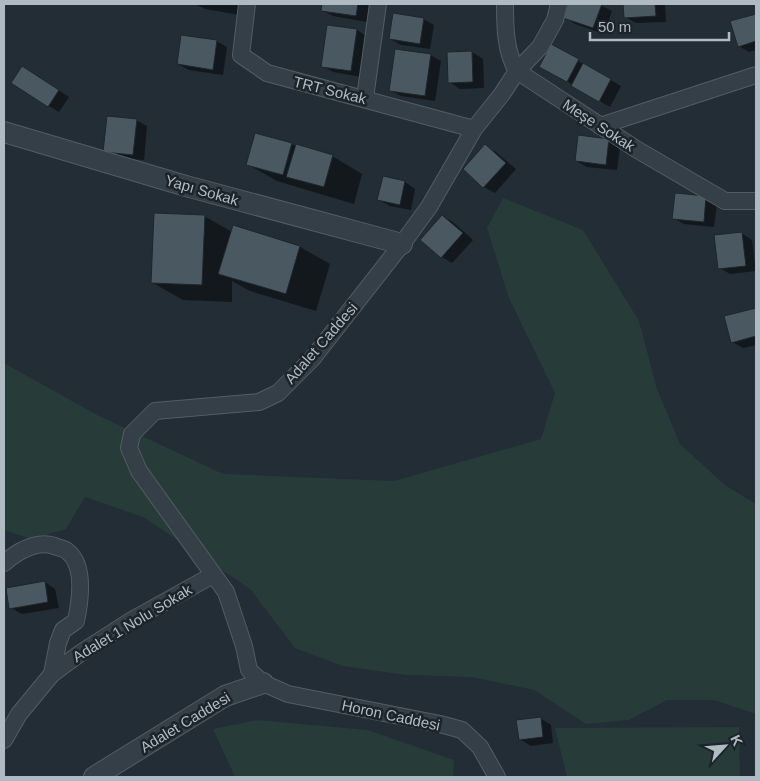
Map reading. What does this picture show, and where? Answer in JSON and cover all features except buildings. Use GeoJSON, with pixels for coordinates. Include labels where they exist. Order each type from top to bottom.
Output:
{"type":"FeatureCollection","features":[{"type":"Feature","properties":{"kind":"street","name":"TRT Sokak"},"geometry":{"type":"LineString","coordinates":[[247,4],[241,55],[267,73],[474,129]]}},
{"type":"Feature","properties":{"kind":"street"},"geometry":{"type":"LineString","coordinates":[[365,98],[378,4]]}},
{"type":"Feature","properties":{"kind":"street"},"geometry":{"type":"LineString","coordinates":[[505,4],[510,59],[517,71],[540,47],[555,20],[559,4]]}},
{"type":"Feature","properties":{"kind":"street","name":"Meşe Sokak"},"geometry":{"type":"LineString","coordinates":[[517,71],[600,126],[725,201],[756,201]]}},
{"type":"Feature","properties":{"kind":"street","name":"Adalet Caddesi"},"geometry":{"type":"LineString","coordinates":[[94,777],[225,696],[263,683],[249,670],[244,646],[226,592],[139,471],[129,448],[132,434],[155,411],[258,402],[278,393],[312,359],[402,244],[429,207],[474,129],[502,94],[517,71]]}},
{"type":"Feature","properties":{"kind":"street"},"geometry":{"type":"LineString","coordinates":[[600,126],[756,75]]}},
{"type":"Feature","properties":{"kind":"street","name":"Yapı Sokak"},"geometry":{"type":"LineString","coordinates":[[4,132],[186,186],[402,244]]}},
{"type":"Feature","properties":{"kind":"street","name":"Adalet 1 Nolu Sokak"},"geometry":{"type":"LineString","coordinates":[[4,563],[23,550],[38,544],[53,545],[68,552],[76,563],[80,580],[76,621],[63,630],[58,643],[52,674]]}},
{"type":"Feature","properties":{"kind":"street","name":"Adalet 1 Nolu Sokak"},"geometry":{"type":"LineString","coordinates":[[4,740],[19,714],[52,674],[132,620],[214,575]]}},
{"type":"Feature","properties":{"kind":"street","name":"Horon Caddesi"},"geometry":{"type":"LineString","coordinates":[[263,683],[288,694],[462,730],[480,747],[497,777]]}},
{"type":"Feature","properties":{"kind":"green space"},"geometry":{"type":"Polygon","coordinates":[[[503,198],[583,230],[639,321],[657,389],[680,444],[725,485],[756,504],[756,714],[714,700],[667,700],[629,720],[586,724],[534,690],[472,677],[406,675],[343,666],[295,648],[250,589],[143,517],[85,497],[66,529],[31,539],[4,530],[4,363],[97,415],[223,474],[394,481],[541,439],[555,393],[509,298],[487,228],[503,198]]]}},
{"type":"Feature","properties":{"kind":"green space"},"geometry":{"type":"Polygon","coordinates":[[[257,720],[368,730],[454,760],[453,777],[235,777],[213,729],[257,720]]]}},
{"type":"Feature","properties":{"kind":"green space"},"geometry":{"type":"Polygon","coordinates":[[[739,727],[740,777],[567,777],[555,728],[739,727]]]}}]}
